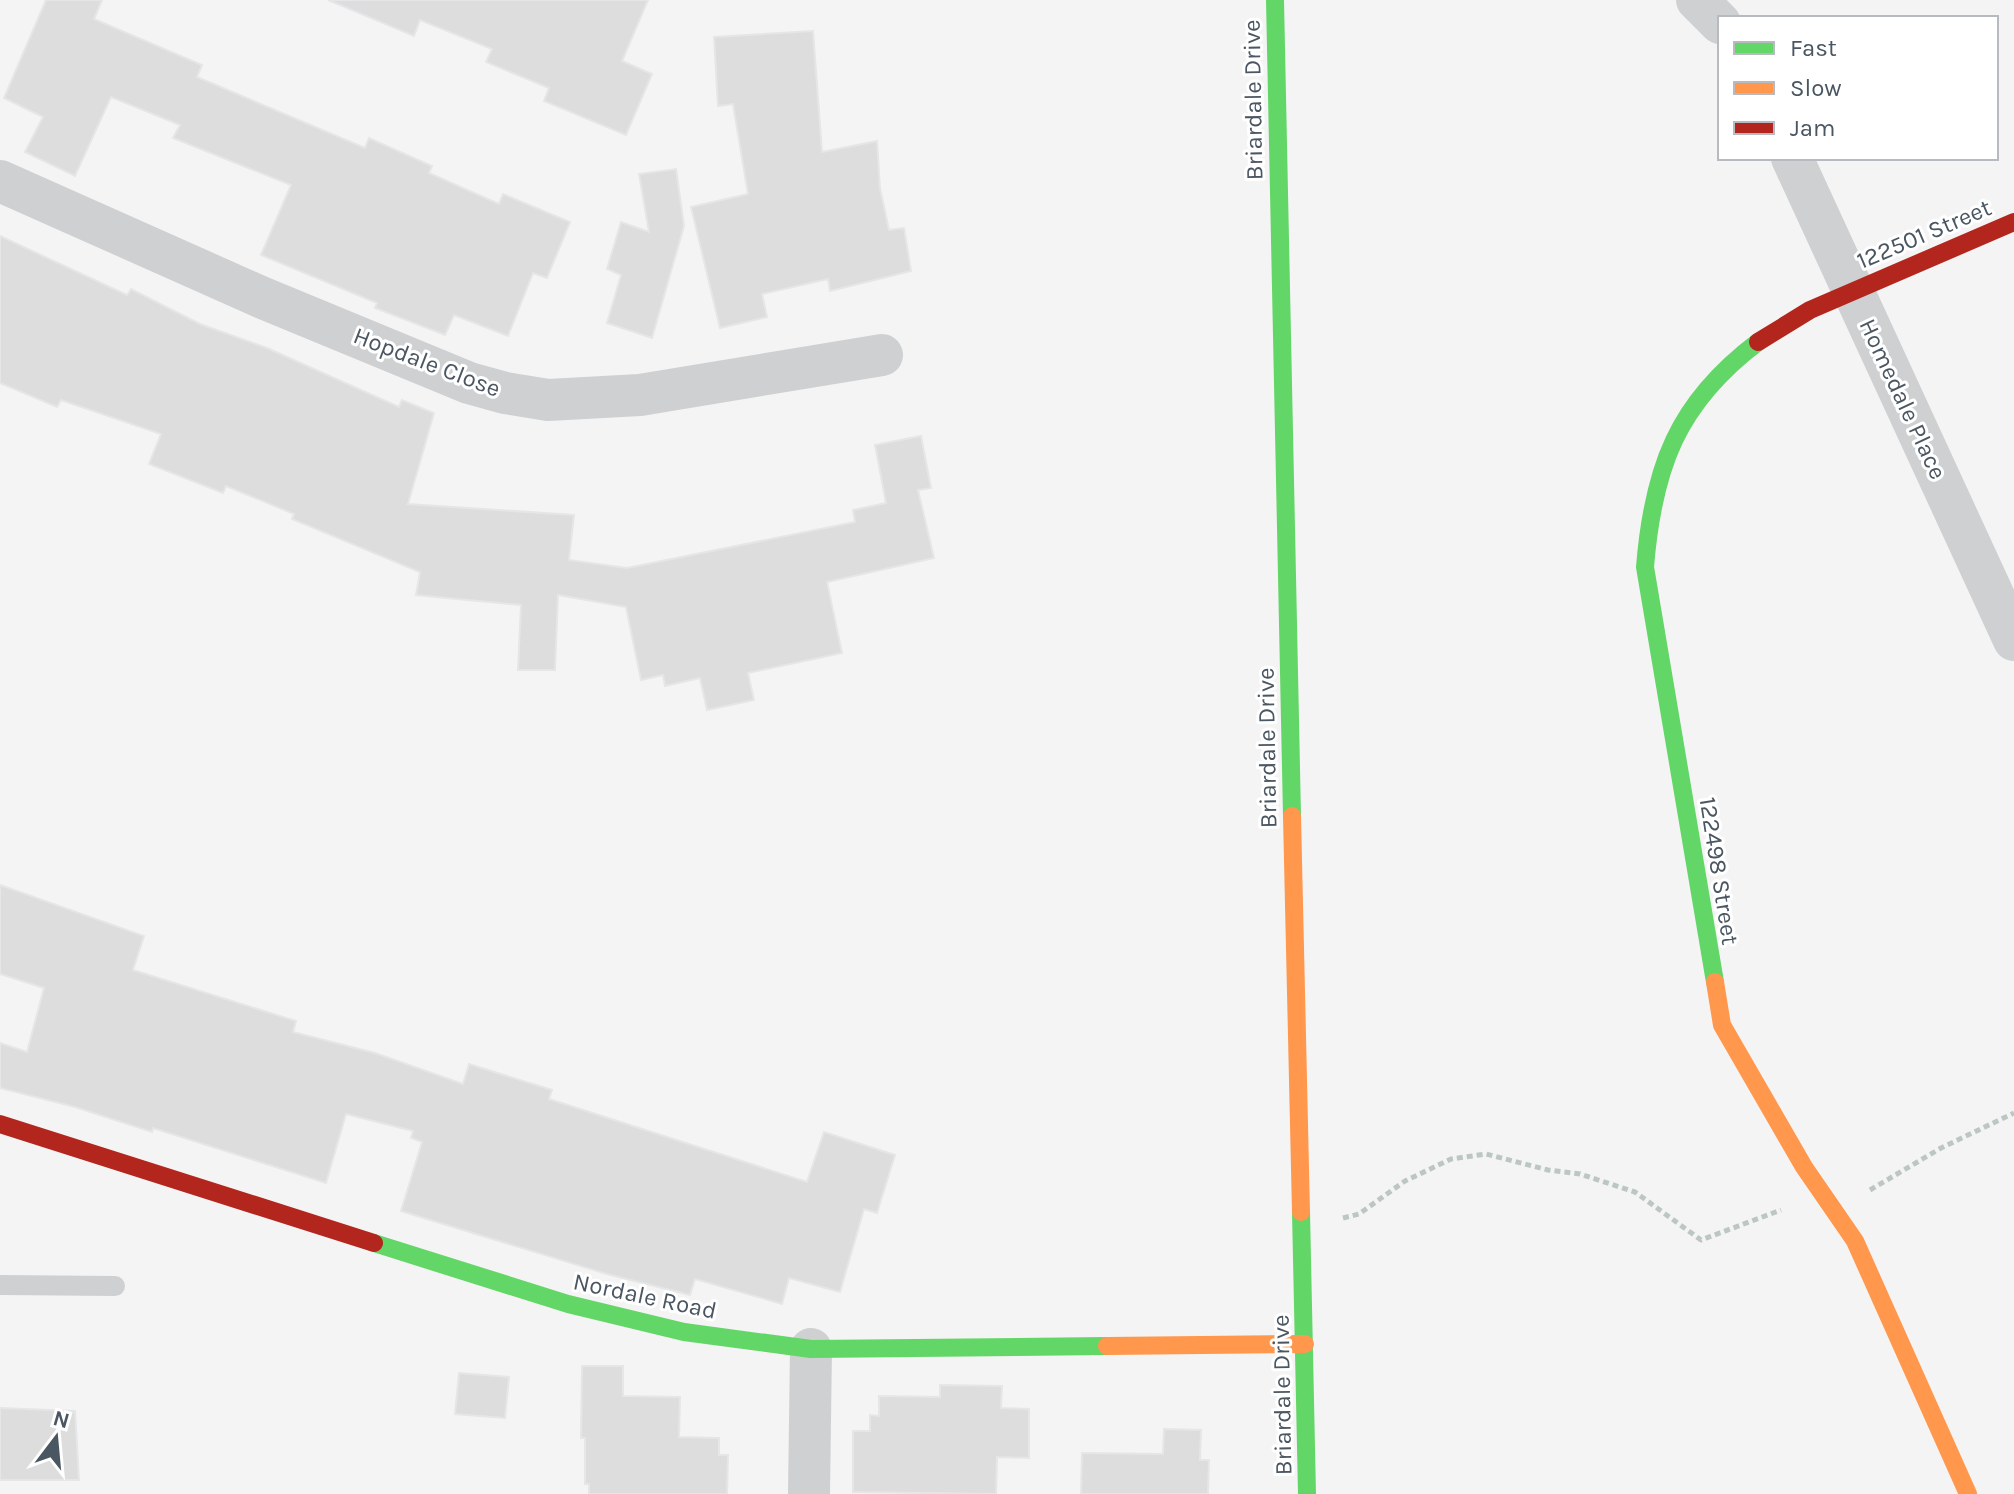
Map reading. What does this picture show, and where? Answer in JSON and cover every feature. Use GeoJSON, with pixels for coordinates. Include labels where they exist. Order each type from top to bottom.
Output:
{"type":"FeatureCollection","features":[{"type":"Feature","properties":{"kind":"street","name":"Briardale Drive"},"geometry":{"type":"LineString","coordinates":[[1275,0],[1307,1494]]}},
{"type":"Feature","properties":{"kind":"street"},"geometry":{"type":"LineString","coordinates":[[1697,0],[1718,21]]}},
{"type":"Feature","properties":{"kind":"street","name":"Homedale Place"},"geometry":{"type":"LineString","coordinates":[[1793,160],[2014,640]]}},
{"type":"Feature","properties":{"kind":"street","name":"Hopdale Close"},"geometry":{"type":"LineString","coordinates":[[0,181],[263,298],[469,383],[505,393],[548,400],[640,395],[882,355]]}},
{"type":"Feature","properties":{"kind":"street","name":"122501 Street"},"geometry":{"type":"LineString","coordinates":[[1853,290],[2014,222]]}},
{"type":"Feature","properties":{"kind":"street","name":"122498 Street"},"geometry":{"type":"LineString","coordinates":[[1853,290],[1807,311],[1772,334],[1699,393],[1674,431],[1658,474],[1646,530],[1645,567],[1722,1025],[1823,1194],[1855,1241],[1968,1494]]}},
{"type":"Feature","properties":{"kind":"street","name":"Nordale Road"},"geometry":{"type":"LineString","coordinates":[[0,1124],[568,1304],[684,1332],[811,1349],[1305,1344]]}},
{"type":"Feature","properties":{"kind":"street"},"geometry":{"type":"LineString","coordinates":[[809,1494],[811,1349]]}},
{"type":"Feature","properties":{"kind":"lane"},"geometry":{"type":"LineString","coordinates":[[0,1285],[115,1286]]}},
{"type":"Feature","properties":{"kind":"path"},"geometry":{"type":"LineString","coordinates":[[1834,1211],[1941,1148],[2014,1113]]}},
{"type":"Feature","properties":{"kind":"path"},"geometry":{"type":"LineString","coordinates":[[1303,1227],[1359,1214],[1405,1181],[1451,1159],[1486,1154],[1548,1170],[1580,1174],[1635,1192],[1701,1240],[1823,1194]]}},
{"type":"Feature","properties":{"kind":"building"},"geometry":{"type":"Polygon","coordinates":[[[46,0],[102,0],[94,19],[202,65],[197,77],[365,148],[369,138],[432,166],[429,173],[499,204],[503,194],[570,222],[547,278],[533,273],[508,336],[454,315],[445,335],[375,308],[377,303],[261,255],[291,185],[173,138],[180,125],[111,97],[75,176],[25,152],[43,117],[4,98],[46,0]]]}},
{"type":"Feature","properties":{"kind":"building"},"geometry":{"type":"Polygon","coordinates":[[[328,0],[648,0],[622,61],[652,74],[626,135],[544,101],[549,88],[486,62],[492,49],[420,20],[414,36],[328,0]]]}},
{"type":"Feature","properties":{"kind":"building"},"geometry":{"type":"Polygon","coordinates":[[[813,31],[822,152],[877,141],[880,188],[889,230],[904,228],[911,271],[830,291],[828,279],[762,294],[767,317],[720,328],[691,207],[748,194],[733,104],[718,106],[714,37],[813,31]]]}},
{"type":"Feature","properties":{"kind":"building"},"geometry":{"type":"Polygon","coordinates":[[[676,169],[684,226],[652,338],[607,323],[621,275],[607,269],[621,222],[649,232],[639,174],[676,169]]]}},
{"type":"Feature","properties":{"kind":"building"},"geometry":{"type":"Polygon","coordinates":[[[0,236],[127,295],[131,289],[200,324],[267,348],[399,407],[402,400],[434,413],[408,504],[574,515],[569,560],[627,568],[855,522],[853,510],[886,503],[875,445],[921,436],[931,488],[918,490],[934,558],[827,582],[842,653],[748,673],[754,700],[707,710],[700,678],[665,686],[663,675],[641,680],[626,607],[558,595],[555,670],[518,670],[521,605],[416,595],[420,572],[292,519],[294,514],[226,486],[223,493],[149,464],[161,434],[61,400],[57,407],[0,383],[0,236]]]}},
{"type":"Feature","properties":{"kind":"building"},"geometry":{"type":"Polygon","coordinates":[[[0,885],[144,936],[133,970],[296,1021],[293,1032],[375,1053],[463,1084],[469,1064],[552,1090],[549,1099],[807,1182],[824,1132],[895,1155],[877,1213],[864,1209],[840,1292],[789,1278],[782,1304],[695,1279],[690,1295],[607,1274],[401,1211],[422,1142],[411,1138],[413,1131],[346,1114],[326,1183],[153,1128],[152,1132],[75,1107],[0,1088],[0,1043],[27,1052],[44,988],[0,974],[0,885]]]}},
{"type":"Feature","properties":{"kind":"building"},"geometry":{"type":"Polygon","coordinates":[[[582,1366],[623,1366],[623,1396],[680,1397],[679,1437],[719,1438],[719,1455],[728,1455],[727,1494],[589,1494],[589,1484],[585,1484],[585,1438],[581,1438],[582,1366]]]}},
{"type":"Feature","properties":{"kind":"building"},"geometry":{"type":"Polygon","coordinates":[[[459,1373],[509,1377],[505,1418],[455,1414],[459,1373]]]}},
{"type":"Feature","properties":{"kind":"building"},"geometry":{"type":"Polygon","coordinates":[[[940,1385],[1002,1386],[1001,1408],[1029,1409],[1029,1458],[997,1457],[996,1494],[853,1492],[853,1431],[870,1431],[870,1415],[879,1416],[879,1396],[940,1397],[940,1385]]]}},
{"type":"Feature","properties":{"kind":"building"},"geometry":{"type":"Polygon","coordinates":[[[0,1408],[75,1411],[79,1480],[0,1480],[0,1408]]]}},
{"type":"Feature","properties":{"kind":"building"},"geometry":{"type":"Polygon","coordinates":[[[1164,1429],[1201,1430],[1200,1460],[1209,1460],[1208,1494],[1081,1494],[1082,1453],[1163,1454],[1164,1429]]]}},
{"type":"Feature","properties":{"kind":"traffic: fast"},"geometry":{"type":"LineString","coordinates":[[1275,0],[1292,816]]}},
{"type":"Feature","properties":{"kind":"traffic: fast"},"geometry":{"type":"LineString","coordinates":[[1715,982],[1645,567],[1655,499],[1674,440],[1707,389],[1758,342]]}},
{"type":"Feature","properties":{"kind":"traffic: fast"},"geometry":{"type":"LineString","coordinates":[[1301,1212],[1307,1494]]}},
{"type":"Feature","properties":{"kind":"traffic: fast"},"geometry":{"type":"LineString","coordinates":[[374,1243],[568,1304],[684,1332],[811,1349],[1107,1346]]}},
{"type":"Feature","properties":{"kind":"traffic: slow"},"geometry":{"type":"LineString","coordinates":[[1292,816],[1301,1212]]}},
{"type":"Feature","properties":{"kind":"traffic: slow"},"geometry":{"type":"LineString","coordinates":[[1715,982],[1722,1025],[1804,1167],[1855,1241],[1968,1494]]}},
{"type":"Feature","properties":{"kind":"traffic: slow"},"geometry":{"type":"LineString","coordinates":[[1107,1346],[1305,1344]]}},
{"type":"Feature","properties":{"kind":"traffic: jam"},"geometry":{"type":"LineString","coordinates":[[1758,342],[1810,310],[2014,222]]}},
{"type":"Feature","properties":{"kind":"traffic: jam"},"geometry":{"type":"LineString","coordinates":[[0,1124],[374,1243]]}}]}
